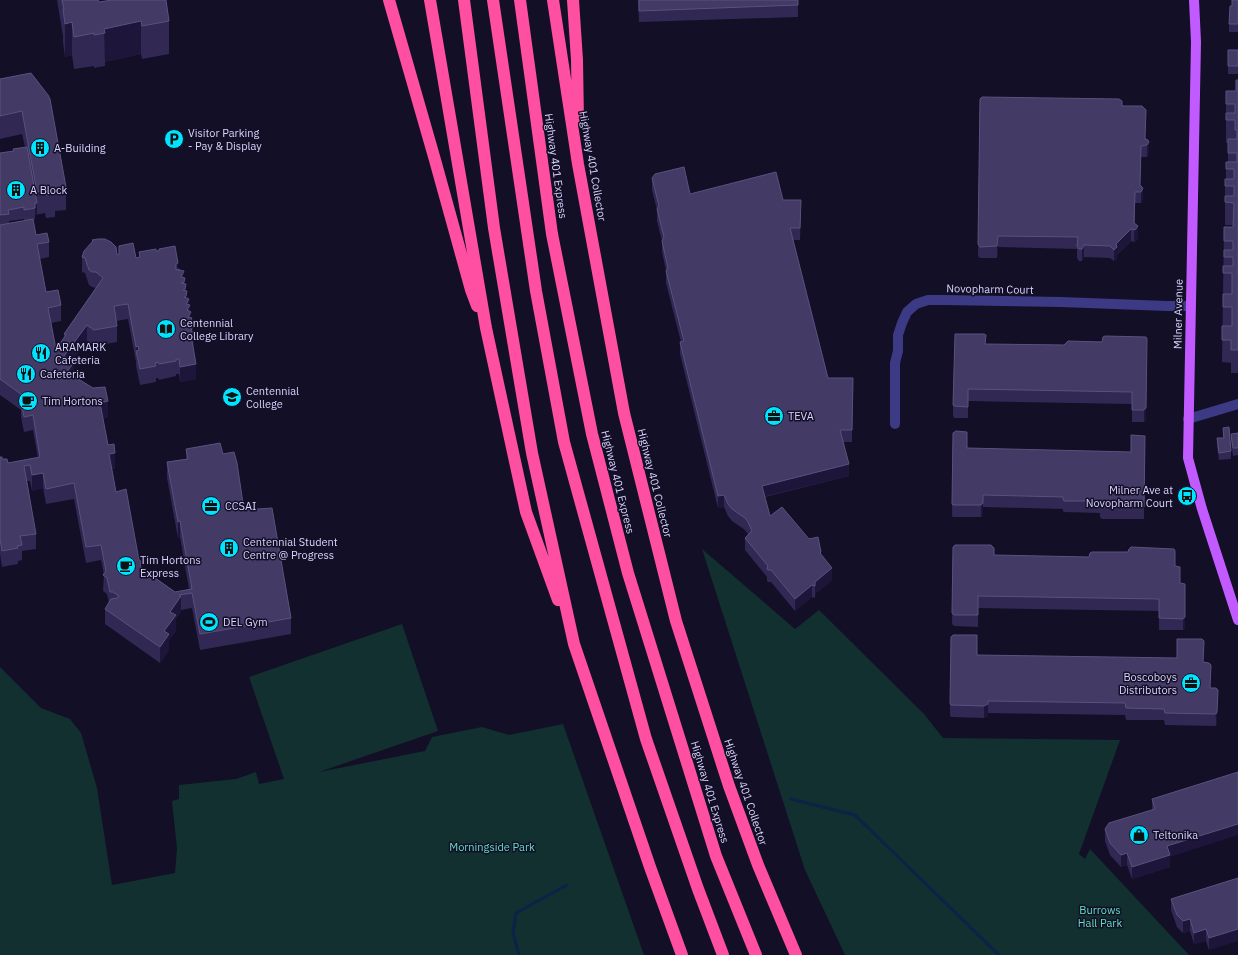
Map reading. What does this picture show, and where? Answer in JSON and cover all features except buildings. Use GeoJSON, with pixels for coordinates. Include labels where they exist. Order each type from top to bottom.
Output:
{"type":"FeatureCollection","features":[{"type":"Feature","properties":{"kind":"highway"},"geometry":{"type":"LineString","coordinates":[[389,0],[435,160],[470,290],[486,328]]}},
{"type":"Feature","properties":{"kind":"highway"},"geometry":{"type":"LineString","coordinates":[[430,0],[486,328],[526,512],[574,644],[650,867],[682,955]]}},
{"type":"Feature","properties":{"kind":"highway"},"geometry":{"type":"LineString","coordinates":[[464,0],[494,228],[532,453],[574,644]]}},
{"type":"Feature","properties":{"kind":"highway"},"geometry":{"type":"LineString","coordinates":[[492,0],[536,291],[564,442],[646,739],[698,889],[723,955]]}},
{"type":"Feature","properties":{"kind":"highway","name":"Highway 401 Express"},"geometry":{"type":"LineString","coordinates":[[520,0],[552,234],[592,434],[628,574],[714,848],[756,955]]}},
{"type":"Feature","properties":{"kind":"highway","name":"Highway 401 Collector"},"geometry":{"type":"LineString","coordinates":[[553,0],[578,164],[624,413],[676,621],[729,786],[758,865],[796,955]]}},
{"type":"Feature","properties":{"kind":"highway"},"geometry":{"type":"LineString","coordinates":[[574,0],[577,60],[578,164]]}},
{"type":"Feature","properties":{"kind":"main road","name":"Milner Avenue"},"geometry":{"type":"LineString","coordinates":[[1194,0],[1196,58],[1188,458],[1202,509],[1238,620]]}},
{"type":"Feature","properties":{"kind":"street","name":"Novopharm Court"},"geometry":{"type":"LineString","coordinates":[[895,424],[895,363],[898,350],[898,335],[907,312],[916,304],[928,300],[943,300],[1190,306]]}},
{"type":"Feature","properties":{"kind":"street"},"geometry":{"type":"LineString","coordinates":[[1188,419],[1238,404]]}},
{"type":"Feature","properties":{"kind":"green space","name":"Burrows Hall Park"},"geometry":{"type":"Polygon","coordinates":[[[702,549],[795,629],[819,610],[924,714],[943,738],[1120,740],[1079,854],[1085,859],[1090,849],[1189,955],[845,955],[805,870],[702,549]]]}},
{"type":"Feature","properties":{"kind":"green space","name":"Morningside Park"},"geometry":{"type":"Polygon","coordinates":[[[402,624],[438,731],[319,772],[425,751],[432,737],[482,727],[509,735],[563,724],[644,955],[0,955],[0,667],[41,708],[70,719],[81,733],[97,788],[112,885],[175,873],[177,849],[172,801],[179,799],[179,785],[236,779],[256,772],[259,784],[284,779],[249,677],[402,624]]]}},
{"type":"Feature","properties":{"kind":"waterway"},"geometry":{"type":"LineString","coordinates":[[791,799],[855,815],[999,955]]}},
{"type":"Feature","properties":{"kind":"waterway"},"geometry":{"type":"LineString","coordinates":[[519,955],[513,933],[516,913],[567,885]]}},
{"type":"Feature","properties":{"kind":"place","name":"Visitor Parking - Pay & Display"},"geometry":{"type":"Point","coordinates":[174,139]}},
{"type":"Feature","properties":{"kind":"place","name":"A-Building"},"geometry":{"type":"Point","coordinates":[40,148]}},
{"type":"Feature","properties":{"kind":"place","name":"A Block"},"geometry":{"type":"Point","coordinates":[16,190]}},
{"type":"Feature","properties":{"kind":"place","name":"Centennial College Library"},"geometry":{"type":"Point","coordinates":[166,329]}},
{"type":"Feature","properties":{"kind":"place","name":"ARAMARK Cafeteria"},"geometry":{"type":"Point","coordinates":[41,353]}},
{"type":"Feature","properties":{"kind":"place","name":"Cafeteria"},"geometry":{"type":"Point","coordinates":[26,374]}},
{"type":"Feature","properties":{"kind":"place","name":"Centennial College"},"geometry":{"type":"Point","coordinates":[232,397]}},
{"type":"Feature","properties":{"kind":"place","name":"Tim Hortons"},"geometry":{"type":"Point","coordinates":[28,401]}},
{"type":"Feature","properties":{"kind":"place","name":"TEVA"},"geometry":{"type":"Point","coordinates":[774,416]}},
{"type":"Feature","properties":{"kind":"place","name":"Milner Ave at Novopharm Court"},"geometry":{"type":"Point","coordinates":[1187,496]}},
{"type":"Feature","properties":{"kind":"place","name":"CCSAI"},"geometry":{"type":"Point","coordinates":[211,506]}},
{"type":"Feature","properties":{"kind":"place","name":"Centennial Student Centre @ Progress"},"geometry":{"type":"Point","coordinates":[229,548]}},
{"type":"Feature","properties":{"kind":"place","name":"Tim Hortons Express"},"geometry":{"type":"Point","coordinates":[126,566]}},
{"type":"Feature","properties":{"kind":"place","name":"DEL Gym"},"geometry":{"type":"Point","coordinates":[209,622]}},
{"type":"Feature","properties":{"kind":"place","name":"Boscoboys Distributors"},"geometry":{"type":"Point","coordinates":[1191,683]}},
{"type":"Feature","properties":{"kind":"place","name":"Teltonika"},"geometry":{"type":"Point","coordinates":[1139,835]}}]}
